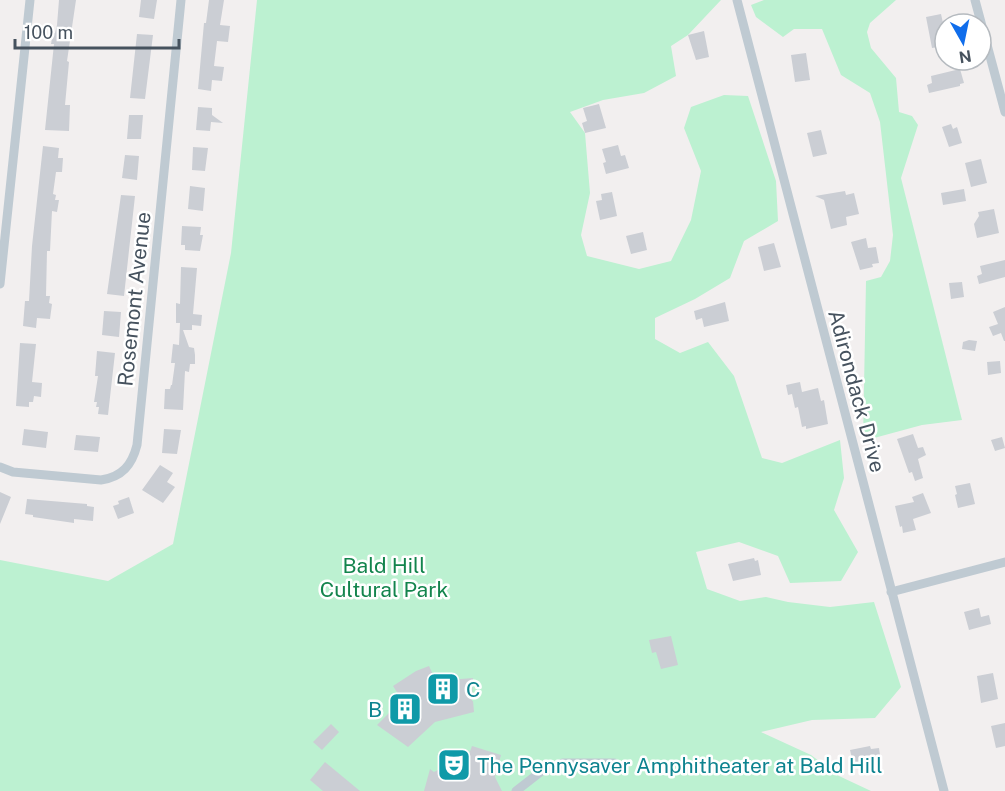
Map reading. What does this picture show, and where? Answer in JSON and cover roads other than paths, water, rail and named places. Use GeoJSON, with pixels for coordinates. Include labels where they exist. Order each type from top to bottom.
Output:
{"type":"FeatureCollection","features":[{"type":"Feature","properties":{"kind":"street"},"geometry":{"type":"LineString","coordinates":[[0,284],[30,0]]}},
{"type":"Feature","properties":{"kind":"street","name":"Rosemont Avenue"},"geometry":{"type":"LineString","coordinates":[[0,467],[13,472],[101,480],[113,479],[123,473],[135,455],[181,0]]}},
{"type":"Feature","properties":{"kind":"street","name":"Adirondack Drive"},"geometry":{"type":"LineString","coordinates":[[737,0],[944,791]]}},
{"type":"Feature","properties":{"kind":"street"},"geometry":{"type":"LineString","coordinates":[[975,0],[1004,108]]}},
{"type":"Feature","properties":{"kind":"street"},"geometry":{"type":"LineString","coordinates":[[891,592],[1005,562]]}},
{"type":"Feature","properties":{"kind":"street"},"geometry":{"type":"LineString","coordinates":[[516,791],[543,770],[562,763],[614,764]]}},
{"type":"Feature","properties":{"kind":"place","name":"C"},"geometry":{"type":"Point","coordinates":[443,689]}},
{"type":"Feature","properties":{"kind":"place","name":"B"},"geometry":{"type":"Point","coordinates":[405,709]}},
{"type":"Feature","properties":{"kind":"place","name":"The Pennysaver Amphitheater at Bald Hill"},"geometry":{"type":"Point","coordinates":[454,765]}},
{"type":"Feature","properties":{"kind":"park label","name":"Bald Hill Cultural Park"},"geometry":{"type":"Point","coordinates":[384,577]}}]}
